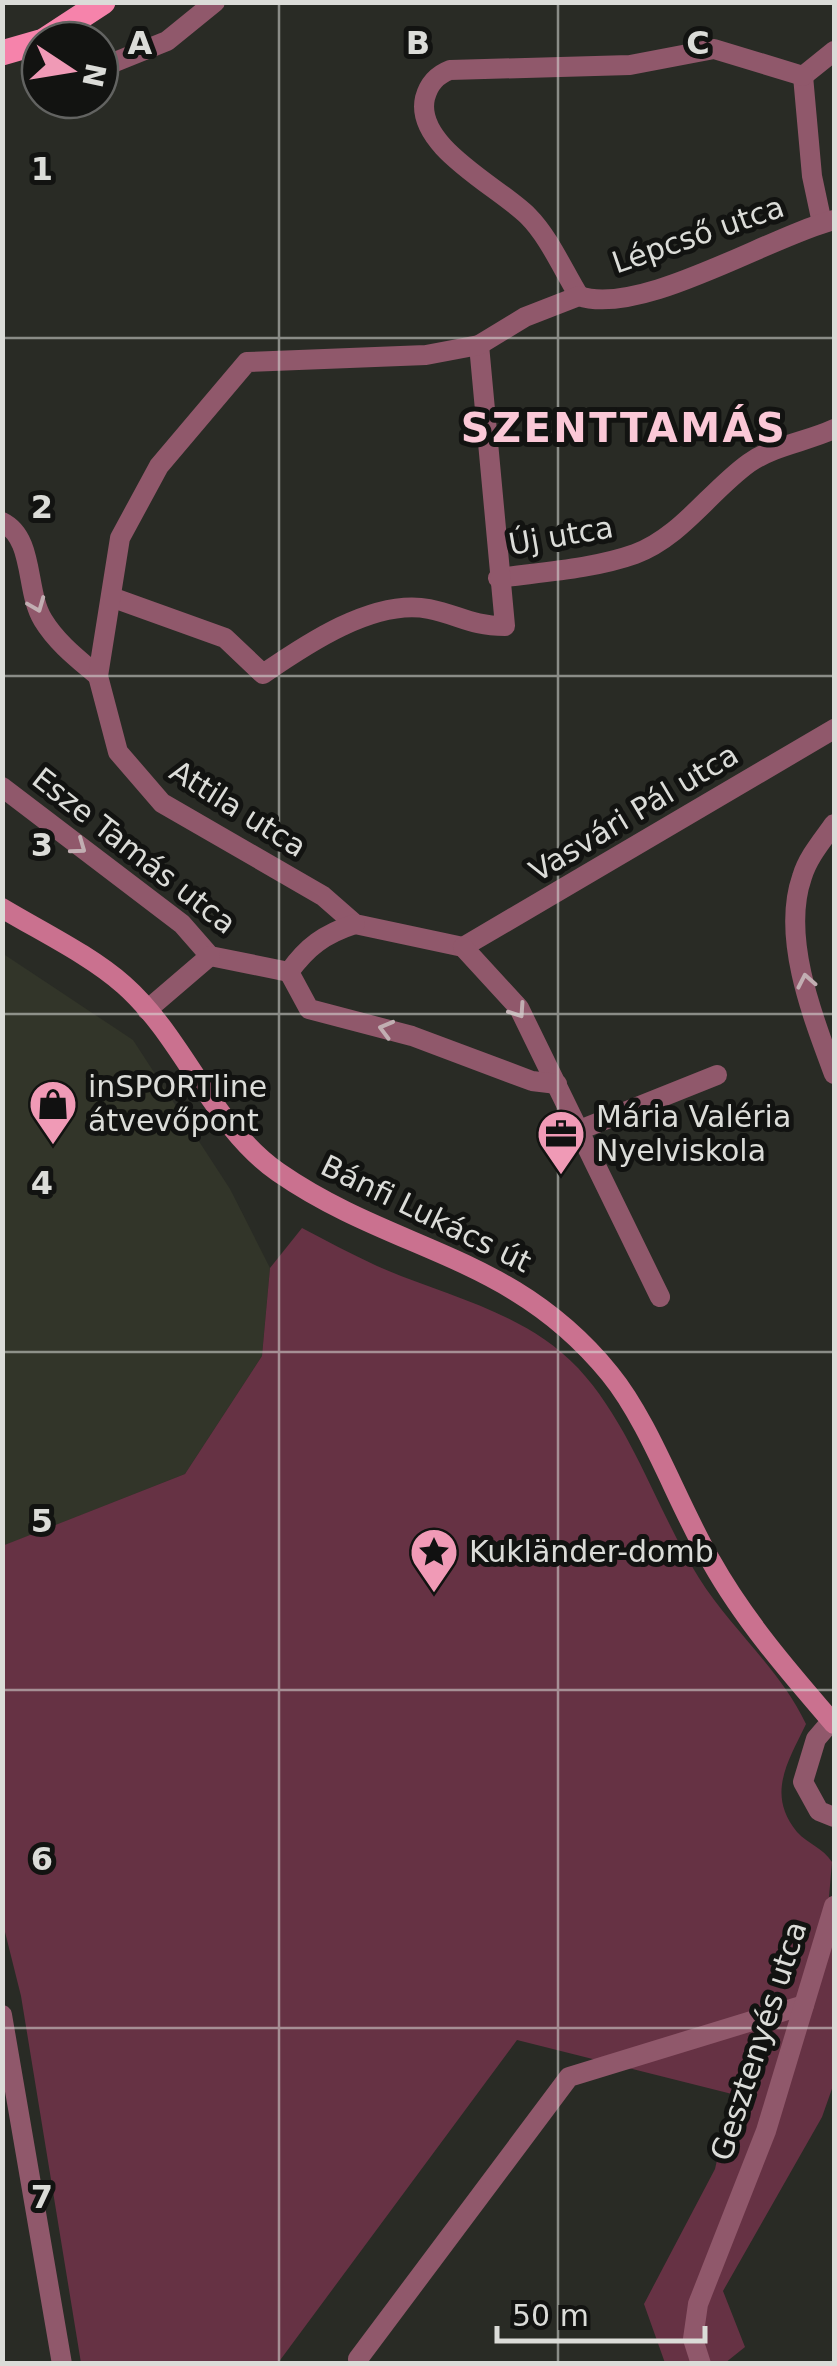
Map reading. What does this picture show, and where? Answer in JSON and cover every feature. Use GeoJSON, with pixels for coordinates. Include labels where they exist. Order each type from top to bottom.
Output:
{"type":"FeatureCollection","features":[{"type":"Feature","properties":{"kind":"main road"},"geometry":{"type":"LineString","coordinates":[[76,20],[103,2]]}},
{"type":"Feature","properties":{"kind":"main road","name":"Bánfi Lukács út"},"geometry":{"type":"LineString","coordinates":[[2,908],[123,984],[244,1142],[274,1170],[335,1208],[458,1258],[520,1290],[564,1324],[624,1395],[712,1563],[734,1597],[834,1721]]}},
{"type":"Feature","properties":{"kind":"street"},"geometry":{"type":"LineString","coordinates":[[120,60],[158,46],[215,2]]}},
{"type":"Feature","properties":{"kind":"street"},"geometry":{"type":"LineString","coordinates":[[579,296],[532,220],[438,144],[423,112],[430,84],[450,70],[630,65],[714,50],[803,76]]}},
{"type":"Feature","properties":{"kind":"street"},"geometry":{"type":"LineString","coordinates":[[803,76],[834,51]]}},
{"type":"Feature","properties":{"kind":"street"},"geometry":{"type":"LineString","coordinates":[[803,76],[812,176],[828,222]]}},
{"type":"Feature","properties":{"kind":"street","name":"Lépcső utca"},"geometry":{"type":"LineString","coordinates":[[246,362],[426,355],[479,345],[526,317],[579,296],[594,301],[651,289],[828,222]]}},
{"type":"Feature","properties":{"kind":"street"},"geometry":{"type":"LineString","coordinates":[[112,597],[225,638],[263,674],[327,633],[402,609],[424,608],[474,626],[505,626],[479,345]]}},
{"type":"Feature","properties":{"kind":"street","name":"Attila utca"},"geometry":{"type":"LineString","coordinates":[[246,362],[159,466],[120,538],[98,676],[118,752],[162,803],[323,896],[355,924],[463,947]]}},
{"type":"Feature","properties":{"kind":"street","name":"Új utca"},"geometry":{"type":"LineString","coordinates":[[498,578],[636,553],[682,525],[748,464],[776,447],[803,443],[834,429]]}},
{"type":"Feature","properties":{"kind":"street"},"geometry":{"type":"LineString","coordinates":[[2,522],[22,541],[29,583],[41,618],[65,648],[98,676]]}},
{"type":"Feature","properties":{"kind":"street","name":"Vasvári Pál utca"},"geometry":{"type":"LineString","coordinates":[[463,947],[834,729]]}},
{"type":"Feature","properties":{"kind":"street","name":"Esze Tamás utca"},"geometry":{"type":"LineString","coordinates":[[2,787],[182,924],[210,956],[289,972]]}},
{"type":"Feature","properties":{"kind":"street"},"geometry":{"type":"LineString","coordinates":[[834,824],[812,856],[797,895],[797,934],[807,991],[834,1074]]}},
{"type":"Feature","properties":{"kind":"street"},"geometry":{"type":"LineString","coordinates":[[355,924],[332,931],[307,948],[289,972],[309,1008],[412,1036],[532,1081],[557,1084]]}},
{"type":"Feature","properties":{"kind":"street"},"geometry":{"type":"LineString","coordinates":[[463,947],[519,1008],[582,1129],[660,1297]]}},
{"type":"Feature","properties":{"kind":"street"},"geometry":{"type":"LineString","coordinates":[[146,1010],[210,956]]}},
{"type":"Feature","properties":{"kind":"street"},"geometry":{"type":"LineString","coordinates":[[582,1129],[716,1076]]}},
{"type":"Feature","properties":{"kind":"street"},"geometry":{"type":"LineString","coordinates":[[834,1721],[816,1739],[803,1782],[819,1811],[834,1817]]}},
{"type":"Feature","properties":{"kind":"street","name":"Gesztenyés utca"},"geometry":{"type":"LineString","coordinates":[[702,2364],[693,2340],[698,2304],[766,2132],[834,1906]]}},
{"type":"Feature","properties":{"kind":"street"},"geometry":{"type":"LineString","coordinates":[[358,2359],[569,2077],[804,2006]]}},
{"type":"Feature","properties":{"kind":"street"},"geometry":{"type":"LineString","coordinates":[[3,2017],[62,2364]]}},
{"type":"Feature","properties":{"kind":"shaded area"},"geometry":{"type":"Polygon","coordinates":[[[2,953],[133,1040],[230,1189],[270,1268],[262,1356],[185,1474],[3,1546],[2,953]]]}},
{"type":"Feature","properties":{"kind":"shaded area"},"geometry":{"type":"Polygon","coordinates":[[[302,1228],[377,1266],[509,1319],[557,1348],[578,1368],[629,1442],[699,1578],[783,1685],[806,1724],[787,1765],[781,1791],[788,1818],[797,1832],[832,1862],[829,1897],[834,1896],[834,2083],[822,2117],[723,2291],[745,2347],[725,2363],[665,2363],[644,2304],[715,2169],[732,2094],[517,2040],[278,2363],[81,2363],[21,1996],[3,1924],[2,1546],[185,1474],[262,1356],[270,1268],[302,1228]]]}},
{"type":"Feature","properties":{"kind":"place","name":"inSPORTline átvevőpont"},"geometry":{"type":"Point","coordinates":[53,1146]}},
{"type":"Feature","properties":{"kind":"place","name":"Mária Valéria Nyelviskola"},"geometry":{"type":"Point","coordinates":[561,1176]}},
{"type":"Feature","properties":{"kind":"place","name":"Kukländer-domb"},"geometry":{"type":"Point","coordinates":[434,1594]}},
{"type":"Feature","properties":{"kind":"district","name":"SZENTTAMÁS"},"geometry":{"type":"Point","coordinates":[624,428]}}]}
